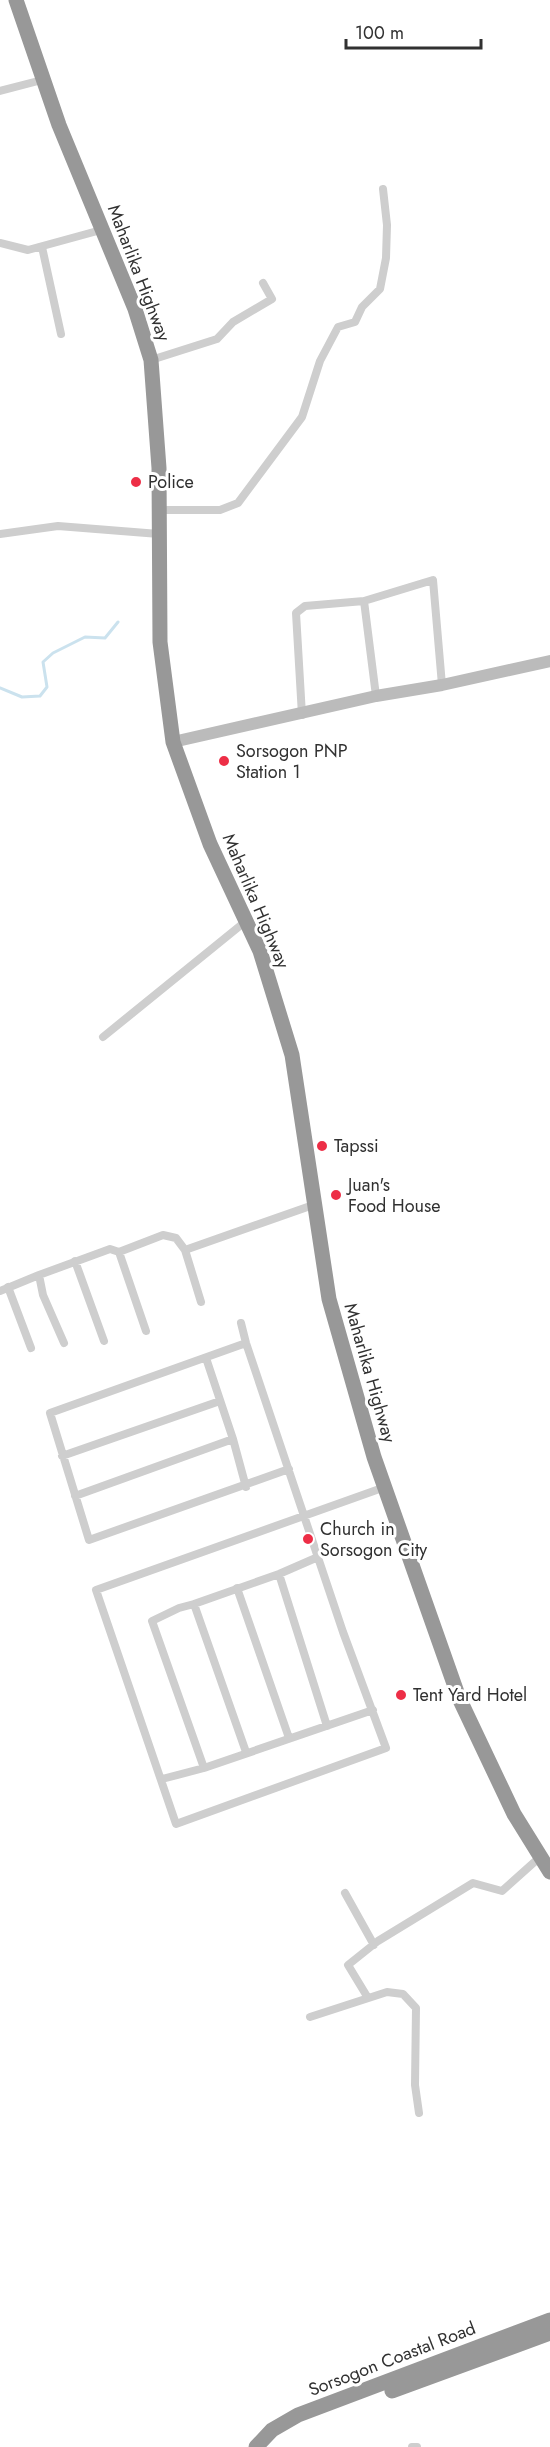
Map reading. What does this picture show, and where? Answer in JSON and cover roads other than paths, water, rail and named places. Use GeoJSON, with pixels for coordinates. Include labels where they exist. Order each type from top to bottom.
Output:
{"type":"FeatureCollection","features":[{"type":"Feature","properties":{"kind":"highway","name":"Maharlika Highway"},"geometry":{"type":"LineString","coordinates":[[16,0],[42,80],[135,309],[151,360],[157,423],[160,642],[173,742],[210,844],[260,951],[292,1055],[329,1299],[385,1487],[459,1698],[514,1814],[550,1872]]}},
{"type":"Feature","properties":{"kind":"highway","name":"Sorsogon Coastal Road"},"geometry":{"type":"LineString","coordinates":[[256,2447],[272,2430],[298,2415],[550,2320]]}},
{"type":"Feature","properties":{"kind":"highway","name":"Sorsogon Coastal Road"},"geometry":{"type":"LineString","coordinates":[[268,2447],[277,2437],[302,2423],[550,2333]]}},
{"type":"Feature","properties":{"kind":"street"},"geometry":{"type":"LineString","coordinates":[[0,91],[42,80]]}},
{"type":"Feature","properties":{"kind":"street"},"geometry":{"type":"LineString","coordinates":[[159,510],[220,510],[238,503],[302,417],[320,361],[338,327],[356,322],[362,307],[380,289],[386,258],[387,225],[383,189]]}},
{"type":"Feature","properties":{"kind":"street"},"geometry":{"type":"LineString","coordinates":[[0,243],[28,250],[101,230]]}},
{"type":"Feature","properties":{"kind":"street"},"geometry":{"type":"LineString","coordinates":[[42,247],[61,334]]}},
{"type":"Feature","properties":{"kind":"street"},"geometry":{"type":"LineString","coordinates":[[151,360],[217,339],[233,322],[273,299],[263,283]]}},
{"type":"Feature","properties":{"kind":"street"},"geometry":{"type":"LineString","coordinates":[[0,534],[58,526],[159,534]]}},
{"type":"Feature","properties":{"kind":"street"},"geometry":{"type":"LineString","coordinates":[[302,715],[296,613],[305,606],[364,601],[433,580],[442,685]]}},
{"type":"Feature","properties":{"kind":"street"},"geometry":{"type":"LineString","coordinates":[[364,601],[376,696]]}},
{"type":"Feature","properties":{"kind":"street"},"geometry":{"type":"LineString","coordinates":[[173,742],[302,715],[376,696],[442,685],[550,661]]}},
{"type":"Feature","properties":{"kind":"street"},"geometry":{"type":"LineString","coordinates":[[103,1037],[246,921]]}},
{"type":"Feature","properties":{"kind":"street"},"geometry":{"type":"LineString","coordinates":[[185,1250],[316,1204]]}},
{"type":"Feature","properties":{"kind":"street"},"geometry":{"type":"LineString","coordinates":[[31,1348],[4,1289],[110,1249],[119,1252],[163,1235],[176,1238],[185,1250],[201,1302]]}},
{"type":"Feature","properties":{"kind":"street"},"geometry":{"type":"LineString","coordinates":[[119,1252],[146,1331]]}},
{"type":"Feature","properties":{"kind":"street"},"geometry":{"type":"LineString","coordinates":[[75,1261],[104,1341]]}},
{"type":"Feature","properties":{"kind":"street"},"geometry":{"type":"LineString","coordinates":[[39,1275],[43,1294],[64,1343]]}},
{"type":"Feature","properties":{"kind":"street"},"geometry":{"type":"LineString","coordinates":[[241,1323],[306,1515],[318,1557],[386,1748],[176,1824],[96,1590],[306,1515],[385,1487]]}},
{"type":"Feature","properties":{"kind":"street"},"geometry":{"type":"LineString","coordinates":[[246,1343],[50,1413],[89,1540],[246,1487],[289,1469]]}},
{"type":"Feature","properties":{"kind":"street"},"geometry":{"type":"LineString","coordinates":[[206,1358],[246,1487]]}},
{"type":"Feature","properties":{"kind":"street"},"geometry":{"type":"LineString","coordinates":[[62,1456],[220,1401]]}},
{"type":"Feature","properties":{"kind":"street"},"geometry":{"type":"LineString","coordinates":[[75,1496],[233,1439]]}},
{"type":"Feature","properties":{"kind":"street"},"geometry":{"type":"LineString","coordinates":[[204,1767],[152,1621],[179,1608],[279,1574],[318,1557]]}},
{"type":"Feature","properties":{"kind":"street"},"geometry":{"type":"LineString","coordinates":[[279,1574],[327,1726]]}},
{"type":"Feature","properties":{"kind":"street"},"geometry":{"type":"LineString","coordinates":[[237,1588],[289,1738]]}},
{"type":"Feature","properties":{"kind":"street"},"geometry":{"type":"LineString","coordinates":[[194,1604],[246,1752]]}},
{"type":"Feature","properties":{"kind":"street"},"geometry":{"type":"LineString","coordinates":[[162,1779],[373,1710]]}},
{"type":"Feature","properties":{"kind":"street"},"geometry":{"type":"LineString","coordinates":[[368,1998],[348,1965],[374,1945],[473,1883],[502,1891],[540,1857]]}},
{"type":"Feature","properties":{"kind":"street"},"geometry":{"type":"LineString","coordinates":[[345,1893],[374,1945]]}},
{"type":"Feature","properties":{"kind":"street"},"geometry":{"type":"LineString","coordinates":[[310,2017],[387,1992],[403,1994],[416,2008],[415,2085],[419,2113]]}},
{"type":"Feature","properties":{"kind":"street"},"geometry":{"type":"LineString","coordinates":[[412,2447],[417,2447]]}},
{"type":"Feature","properties":{"kind":"waterway"},"geometry":{"type":"LineString","coordinates":[[0,688],[22,697],[40,696],[47,687],[43,662],[53,653],[85,637],[105,638],[118,622]]}},
{"type":"Feature","properties":{"kind":"place","name":"Police"},"geometry":{"type":"Point","coordinates":[136,482]}},
{"type":"Feature","properties":{"kind":"place","name":"Sorsogon PNP Station 1"},"geometry":{"type":"Point","coordinates":[224,761]}},
{"type":"Feature","properties":{"kind":"place","name":"Tapssi"},"geometry":{"type":"Point","coordinates":[322,1146]}},
{"type":"Feature","properties":{"kind":"place","name":"Juan's Food House"},"geometry":{"type":"Point","coordinates":[336,1195]}},
{"type":"Feature","properties":{"kind":"place","name":"Church in Sorsogon City"},"geometry":{"type":"Point","coordinates":[308,1539]}},
{"type":"Feature","properties":{"kind":"place","name":"Tent Yard Hotel"},"geometry":{"type":"Point","coordinates":[401,1695]}}]}
